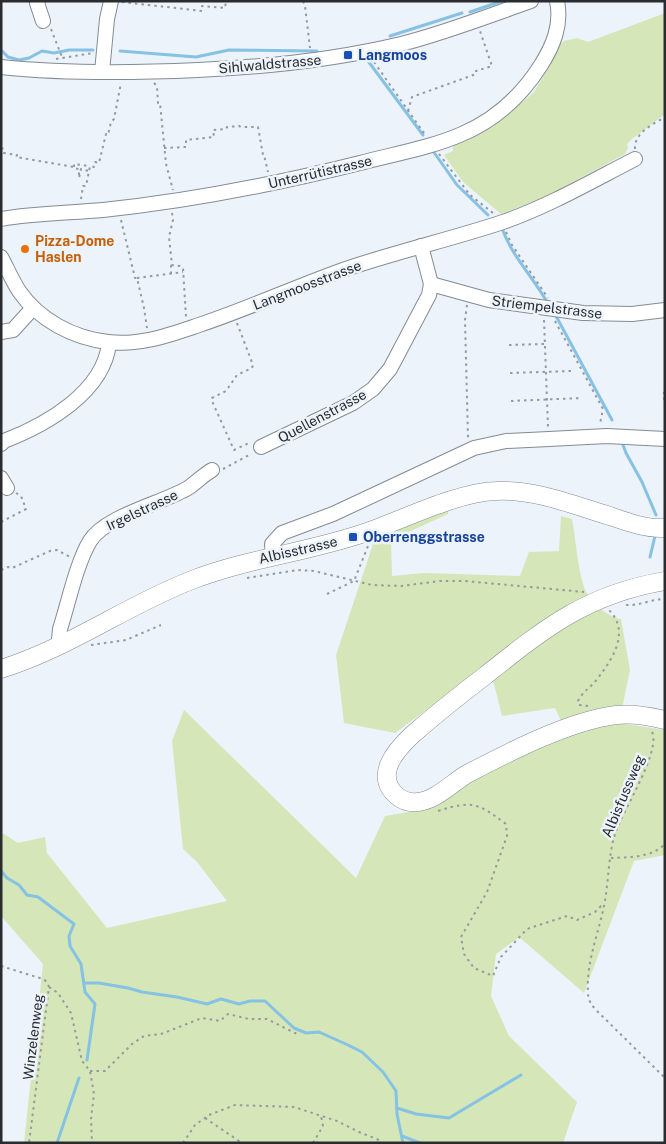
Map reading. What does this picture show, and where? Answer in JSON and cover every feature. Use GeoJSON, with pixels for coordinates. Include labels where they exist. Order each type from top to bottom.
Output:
{"type":"FeatureCollection","features":[{"type":"Feature","properties":{"kind":"main road","name":"Albisstrasse"},"geometry":{"type":"LineString","coordinates":[[1,669],[61,645],[166,591],[233,566],[368,532],[447,502],[481,492],[502,490],[531,493],[553,498],[632,524],[665,528]]}},
{"type":"Feature","properties":{"kind":"main road"},"geometry":{"type":"LineString","coordinates":[[657,723],[641,715],[616,715],[563,730],[508,754],[466,775],[424,801],[415,803],[406,801],[395,794],[387,777],[389,763],[400,747],[412,735],[536,636],[590,596],[665,581]]}},
{"type":"Feature","properties":{"kind":"street"},"geometry":{"type":"LineString","coordinates":[[38,1],[43,21]]}},
{"type":"Feature","properties":{"kind":"street"},"geometry":{"type":"LineString","coordinates":[[102,72],[107,19],[113,1]]}},
{"type":"Feature","properties":{"kind":"street","name":"Sihlwaldstrasse"},"geometry":{"type":"LineString","coordinates":[[1,67],[28,70],[102,72],[264,67],[320,60],[418,39],[531,1]]}},
{"type":"Feature","properties":{"kind":"street","name":"Unterrütistrasse"},"geometry":{"type":"LineString","coordinates":[[1,219],[118,208],[270,184],[432,145],[463,134],[494,116],[516,97],[534,76],[555,39],[559,23],[558,1]]}},
{"type":"Feature","properties":{"kind":"street","name":"Langmoosstrasse"},"geometry":{"type":"LineString","coordinates":[[1,257],[19,290],[33,308],[46,318],[78,336],[109,342],[149,341],[233,314],[340,271],[502,222],[542,206],[636,159]]}},
{"type":"Feature","properties":{"kind":"street"},"geometry":{"type":"LineString","coordinates":[[421,246],[431,284]]}},
{"type":"Feature","properties":{"kind":"street","name":"Striempelstrasse"},"geometry":{"type":"LineString","coordinates":[[431,284],[469,296],[608,315],[665,310]]}},
{"type":"Feature","properties":{"kind":"street","name":"Quellenstrasse"},"geometry":{"type":"LineString","coordinates":[[257,444],[353,403],[373,389],[401,352],[429,295],[431,284]]}},
{"type":"Feature","properties":{"kind":"street"},"geometry":{"type":"LineString","coordinates":[[1,332],[13,330],[33,308]]}},
{"type":"Feature","properties":{"kind":"street"},"geometry":{"type":"LineString","coordinates":[[1,444],[39,426],[70,404],[89,387],[105,362],[109,342]]}},
{"type":"Feature","properties":{"kind":"street"},"geometry":{"type":"LineString","coordinates":[[273,556],[272,544],[282,533],[333,514],[470,449],[506,441],[615,437],[665,439]]}},
{"type":"Feature","properties":{"kind":"street","name":"Irgelstrasse"},"geometry":{"type":"LineString","coordinates":[[61,645],[59,638],[60,629],[80,563],[90,541],[98,531],[134,511],[188,488],[212,470]]}},
{"type":"Feature","properties":{"kind":"path"},"geometry":{"type":"LineString","coordinates":[[113,1],[202,11],[202,6],[225,8],[226,1]]}},
{"type":"Feature","properties":{"kind":"path"},"geometry":{"type":"LineString","coordinates":[[303,1],[310,48]]}},
{"type":"Feature","properties":{"kind":"path"},"geometry":{"type":"LineString","coordinates":[[43,21],[47,22],[62,56]]}},
{"type":"Feature","properties":{"kind":"path"},"geometry":{"type":"LineString","coordinates":[[408,110],[412,97],[459,81],[476,74],[476,71],[492,66],[481,34]]}},
{"type":"Feature","properties":{"kind":"path"},"geometry":{"type":"LineString","coordinates":[[371,50],[378,69],[425,132],[427,138]]}},
{"type":"Feature","properties":{"kind":"path"},"geometry":{"type":"LineString","coordinates":[[74,167],[74,164],[94,167],[96,162],[99,163],[106,134],[108,135],[111,122],[114,119],[122,72]]}},
{"type":"Feature","properties":{"kind":"path"},"geometry":{"type":"LineString","coordinates":[[157,86],[166,164],[173,200],[173,220],[169,237],[172,274]]}},
{"type":"Feature","properties":{"kind":"path"},"geometry":{"type":"LineString","coordinates":[[636,159],[635,143],[638,136],[665,117]]}},
{"type":"Feature","properties":{"kind":"path"},"geometry":{"type":"LineString","coordinates":[[164,148],[186,146],[186,140],[214,137],[213,130],[239,126],[258,127],[270,184]]}},
{"type":"Feature","properties":{"kind":"path"},"geometry":{"type":"LineString","coordinates":[[1,148],[4,149],[4,153],[17,155],[16,158],[74,167],[79,169],[78,178],[82,169],[89,171]]}},
{"type":"Feature","properties":{"kind":"path"},"geometry":{"type":"LineString","coordinates":[[441,158],[470,195],[502,222],[512,245],[545,292],[549,308],[544,314],[548,428]]}},
{"type":"Feature","properties":{"kind":"path"},"geometry":{"type":"LineString","coordinates":[[80,212],[83,186],[86,186],[90,166]]}},
{"type":"Feature","properties":{"kind":"path"},"geometry":{"type":"LineString","coordinates":[[118,208],[146,320]]}},
{"type":"Feature","properties":{"kind":"path"},"geometry":{"type":"LineString","coordinates":[[172,265],[180,266],[183,272],[186,322],[189,329]]}},
{"type":"Feature","properties":{"kind":"path"},"geometry":{"type":"LineString","coordinates":[[137,278],[183,272]]}},
{"type":"Feature","properties":{"kind":"path"},"geometry":{"type":"LineString","coordinates":[[468,444],[465,320],[469,296]]}},
{"type":"Feature","properties":{"kind":"path"},"geometry":{"type":"LineString","coordinates":[[235,319],[253,365],[252,368],[237,375],[226,391],[214,396],[212,401],[234,450],[257,444]]}},
{"type":"Feature","properties":{"kind":"path"},"geometry":{"type":"LineString","coordinates":[[556,323],[602,409],[600,424],[614,430],[615,437]]}},
{"type":"Feature","properties":{"kind":"path"},"geometry":{"type":"LineString","coordinates":[[509,345],[545,344]]}},
{"type":"Feature","properties":{"kind":"path"},"geometry":{"type":"LineString","coordinates":[[665,358],[665,363]]}},
{"type":"Feature","properties":{"kind":"path"},"geometry":{"type":"LineString","coordinates":[[510,373],[570,370]]}},
{"type":"Feature","properties":{"kind":"path"},"geometry":{"type":"LineString","coordinates":[[665,392],[663,394],[665,402]]}},
{"type":"Feature","properties":{"kind":"path"},"geometry":{"type":"LineString","coordinates":[[511,401],[582,398]]}},
{"type":"Feature","properties":{"kind":"path"},"geometry":{"type":"LineString","coordinates":[[212,470],[217,472],[223,469],[257,444]]}},
{"type":"Feature","properties":{"kind":"path"},"geometry":{"type":"LineString","coordinates":[[1,522],[26,509],[21,496]]}},
{"type":"Feature","properties":{"kind":"path"},"geometry":{"type":"LineString","coordinates":[[327,594],[354,581],[370,540],[368,532]]}},
{"type":"Feature","properties":{"kind":"path"},"geometry":{"type":"LineString","coordinates":[[1,570],[8,567],[12,568],[50,551],[57,550],[80,563]]}},
{"type":"Feature","properties":{"kind":"path"},"geometry":{"type":"LineString","coordinates":[[240,579],[298,570],[314,571],[372,585],[401,586],[440,581],[465,581],[590,596],[615,618],[618,624],[618,646],[616,650],[593,684],[580,696],[578,701],[579,705],[592,706]]}},
{"type":"Feature","properties":{"kind":"path"},"geometry":{"type":"LineString","coordinates":[[643,602],[665,599]]}},
{"type":"Feature","properties":{"kind":"path"},"geometry":{"type":"LineString","coordinates":[[89,645],[101,645],[126,640],[161,625]]}},
{"type":"Feature","properties":{"kind":"path","name":"Albisfussweg"},"geometry":{"type":"LineString","coordinates":[[657,723],[650,757],[616,833],[604,906],[590,958],[588,992],[589,1001],[618,1033],[665,1078]]}},
{"type":"Feature","properties":{"kind":"path"},"geometry":{"type":"LineString","coordinates":[[433,812],[459,804],[475,804],[506,824],[507,836],[487,892],[461,937],[464,954],[474,968],[493,976],[501,957],[527,929],[567,916],[577,920],[604,906]]}},
{"type":"Feature","properties":{"kind":"path"},"geometry":{"type":"LineString","coordinates":[[611,858],[649,854],[665,844]]}},
{"type":"Feature","properties":{"kind":"path","name":"Winzelenweg"},"geometry":{"type":"LineString","coordinates":[[1,966],[43,979],[49,987],[29,1143]]}},
{"type":"Feature","properties":{"kind":"path"},"geometry":{"type":"LineString","coordinates":[[49,987],[58,993],[70,1012],[82,1062],[90,1071],[94,1094],[91,1143]]}},
{"type":"Feature","properties":{"kind":"path"},"geometry":{"type":"LineString","coordinates":[[90,1071],[105,1071],[132,1044],[144,1036],[161,1034],[202,1018],[220,1021],[228,1014],[249,1019],[267,1019],[300,1035]]}},
{"type":"Feature","properties":{"kind":"path"},"geometry":{"type":"LineString","coordinates":[[183,1143],[195,1125],[205,1118],[235,1105],[294,1107],[337,1121],[379,1140],[381,1143]]}},
{"type":"Feature","properties":{"kind":"path"},"geometry":{"type":"LineString","coordinates":[[313,1143],[323,1126],[321,1116]]}},
{"type":"Feature","properties":{"kind":"path"},"geometry":{"type":"LineString","coordinates":[[205,1118],[242,1143]]}},
{"type":"Feature","properties":{"kind":"green space"},"geometry":{"type":"Polygon","coordinates":[[[665,13],[665,114],[627,144],[628,148],[625,154],[545,197],[501,214],[463,182],[444,155],[453,151],[453,144],[475,136],[496,124],[534,92],[559,45],[564,41],[577,38],[588,42],[665,13]]]}},
{"type":"Feature","properties":{"kind":"green space"},"geometry":{"type":"Polygon","coordinates":[[[449,507],[448,514],[391,540],[392,576],[424,573],[520,576],[529,552],[559,551],[561,516],[572,519],[579,568],[585,590],[603,611],[615,618],[621,619],[630,670],[619,723],[665,730],[665,855],[634,861],[584,993],[519,937],[496,954],[491,996],[509,1036],[577,1102],[563,1143],[24,1143],[43,964],[1,916],[1,832],[18,843],[45,837],[47,853],[107,928],[227,901],[197,862],[183,849],[172,741],[184,710],[356,878],[385,816],[426,809],[468,781],[567,734],[555,708],[502,716],[489,664],[395,733],[344,723],[336,655],[376,535],[449,507]]]}},
{"type":"Feature","properties":{"kind":"waterway"},"geometry":{"type":"LineString","coordinates":[[470,12],[502,1]]}},
{"type":"Feature","properties":{"kind":"waterway"},"geometry":{"type":"LineString","coordinates":[[390,36],[462,13]]}},
{"type":"Feature","properties":{"kind":"waterway"},"geometry":{"type":"LineString","coordinates":[[1,50],[8,57],[19,60],[29,58],[42,51],[54,53],[69,50],[93,50]]}},
{"type":"Feature","properties":{"kind":"waterway"},"geometry":{"type":"LineString","coordinates":[[120,51],[196,57],[229,50],[317,51]]}},
{"type":"Feature","properties":{"kind":"waterway"},"geometry":{"type":"LineString","coordinates":[[368,61],[423,135]]}},
{"type":"Feature","properties":{"kind":"waterway"},"geometry":{"type":"LineString","coordinates":[[433,151],[457,185],[488,215]]}},
{"type":"Feature","properties":{"kind":"waterway"},"geometry":{"type":"LineString","coordinates":[[502,228],[517,257],[547,302]]}},
{"type":"Feature","properties":{"kind":"waterway"},"geometry":{"type":"LineString","coordinates":[[556,316],[612,420]]}},
{"type":"Feature","properties":{"kind":"waterway"},"geometry":{"type":"LineString","coordinates":[[622,442],[656,515]]}},
{"type":"Feature","properties":{"kind":"waterway"},"geometry":{"type":"LineString","coordinates":[[650,557],[655,536]]}},
{"type":"Feature","properties":{"kind":"waterway"},"geometry":{"type":"LineString","coordinates":[[1,871],[7,878],[19,885],[27,895],[38,897],[74,924],[69,936],[70,946],[81,964],[85,992],[95,1004],[87,1060]]}},
{"type":"Feature","properties":{"kind":"waterway"},"geometry":{"type":"LineString","coordinates":[[84,983],[99,983],[207,1004],[221,999],[239,1004],[250,1001],[265,1001],[294,1028],[306,1033],[319,1032],[348,1045],[362,1052],[383,1072],[396,1091],[397,1114],[403,1143]]}},
{"type":"Feature","properties":{"kind":"waterway"},"geometry":{"type":"LineString","coordinates":[[397,1108],[416,1114],[449,1118],[521,1075]]}},
{"type":"Feature","properties":{"kind":"waterway"},"geometry":{"type":"LineString","coordinates":[[57,1143],[79,1078]]}},
{"type":"Feature","properties":{"kind":"waterway"},"geometry":{"type":"LineString","coordinates":[[402,1136],[420,1143]]}},
{"type":"Feature","properties":{"kind":"place","name":"Langmoos"},"geometry":{"type":"Point","coordinates":[348,55]}},
{"type":"Feature","properties":{"kind":"place","name":"Pizza-Dome Haslen"},"geometry":{"type":"Point","coordinates":[25,249]}},
{"type":"Feature","properties":{"kind":"place","name":"Oberrenggstrasse"},"geometry":{"type":"Point","coordinates":[353,537]}}]}
